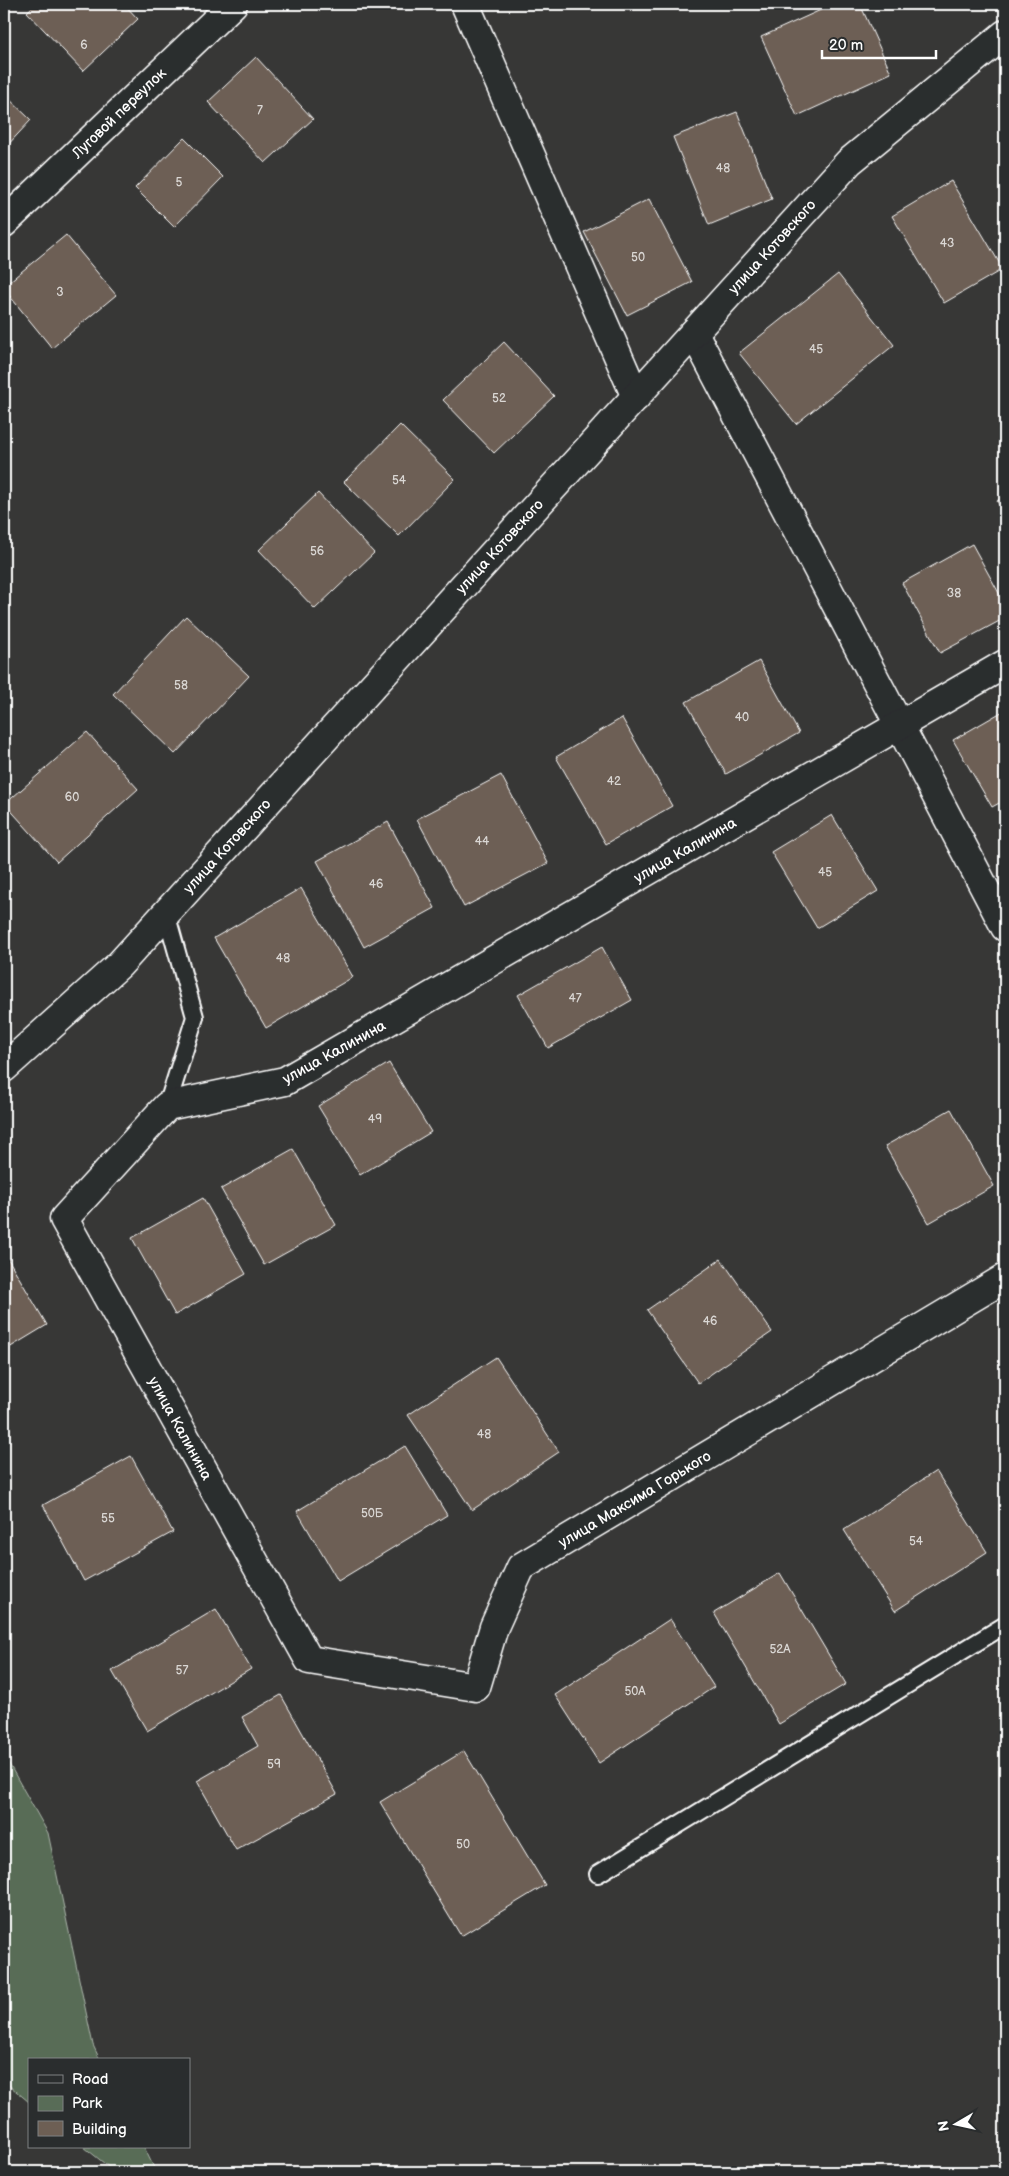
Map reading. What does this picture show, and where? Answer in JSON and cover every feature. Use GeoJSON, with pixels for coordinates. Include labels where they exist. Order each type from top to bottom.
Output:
{"type":"FeatureCollection","features":[{"type":"Feature","properties":{"kind":"street","name":"Луговой переулок"},"geometry":{"type":"LineString","coordinates":[[4,223],[233,4]]}},
{"type":"Feature","properties":{"kind":"street"},"geometry":{"type":"LineString","coordinates":[[466,4],[636,396]]}},
{"type":"Feature","properties":{"kind":"street","name":"улица Котовского"},"geometry":{"type":"LineString","coordinates":[[4,1068],[119,965],[849,162],[1005,34]]}},
{"type":"Feature","properties":{"kind":"street"},"geometry":{"type":"LineString","coordinates":[[694,333],[901,724],[1005,927]]}},
{"type":"Feature","properties":{"kind":"street","name":"улица Калинина"},"geometry":{"type":"LineString","coordinates":[[309,1660],[64,1219],[167,1106],[285,1082],[1005,664]]}},
{"type":"Feature","properties":{"kind":"street","name":"улица Максима Горького"},"geometry":{"type":"LineString","coordinates":[[309,1660],[476,1688],[494,1627],[521,1567],[1005,1278]]}},
{"type":"Feature","properties":{"kind":"lane"},"geometry":{"type":"LineString","coordinates":[[166,913],[194,1017],[167,1106]]}},
{"type":"Feature","properties":{"kind":"lane"},"geometry":{"type":"LineString","coordinates":[[598,1874],[1005,1626]]}},
{"type":"Feature","properties":{"kind":"green space"},"geometry":{"type":"Polygon","coordinates":[[[4,1755],[48,1833],[93,2045],[99,2058],[28,2058],[28,2101],[4,2081],[4,1755]]]}},
{"type":"Feature","properties":{"kind":"green space"},"geometry":{"type":"Polygon","coordinates":[[[85,2148],[144,2148],[156,2172],[115,2172],[85,2148]]]}},
{"type":"Feature","properties":{"kind":"building"},"geometry":{"type":"Polygon","coordinates":[[[35,4],[124,4],[138,19],[83,71],[27,12],[35,4]]]}},
{"type":"Feature","properties":{"kind":"building"},"geometry":{"type":"Polygon","coordinates":[[[834,4],[860,4],[891,73],[797,116],[761,37],[834,4]]]}},
{"type":"Feature","properties":{"kind":"building"},"geometry":{"type":"Polygon","coordinates":[[[256,57],[313,119],[265,163],[208,102],[256,57]]]}},
{"type":"Feature","properties":{"kind":"building"},"geometry":{"type":"Polygon","coordinates":[[[4,94],[31,120],[4,149],[4,94]]]}},
{"type":"Feature","properties":{"kind":"building"},"geometry":{"type":"Polygon","coordinates":[[[737,112],[772,199],[709,225],[673,137],[737,112]]]}},
{"type":"Feature","properties":{"kind":"building"},"geometry":{"type":"Polygon","coordinates":[[[184,138],[223,177],[174,227],[135,188],[184,138]]]}},
{"type":"Feature","properties":{"kind":"building"},"geometry":{"type":"Polygon","coordinates":[[[951,181],[1003,269],[944,303],[892,216],[951,181]]]}},
{"type":"Feature","properties":{"kind":"building"},"geometry":{"type":"Polygon","coordinates":[[[649,199],[692,282],[627,315],[584,232],[649,199]]]}},
{"type":"Feature","properties":{"kind":"building"},"geometry":{"type":"Polygon","coordinates":[[[66,235],[116,295],[52,348],[4,289],[4,286],[66,235]]]}},
{"type":"Feature","properties":{"kind":"building"},"geometry":{"type":"Polygon","coordinates":[[[838,274],[894,345],[796,424],[739,353],[838,274]]]}},
{"type":"Feature","properties":{"kind":"building"},"geometry":{"type":"Polygon","coordinates":[[[504,342],[554,396],[494,453],[443,400],[504,342]]]}},
{"type":"Feature","properties":{"kind":"building"},"geometry":{"type":"Polygon","coordinates":[[[400,425],[455,479],[399,536],[344,482],[400,425]]]}},
{"type":"Feature","properties":{"kind":"building"},"geometry":{"type":"Polygon","coordinates":[[[318,493],[374,553],[315,609],[259,550],[318,493]]]}},
{"type":"Feature","properties":{"kind":"building"},"geometry":{"type":"Polygon","coordinates":[[[1005,496],[1005,514],[997,501],[1005,496]]]}},
{"type":"Feature","properties":{"kind":"building"},"geometry":{"type":"Polygon","coordinates":[[[972,544],[1005,604],[1005,618],[940,653],[902,583],[972,544]]]}},
{"type":"Feature","properties":{"kind":"building"},"geometry":{"type":"Polygon","coordinates":[[[186,616],[249,676],[175,754],[113,694],[186,616]]]}},
{"type":"Feature","properties":{"kind":"building"},"geometry":{"type":"Polygon","coordinates":[[[759,661],[799,733],[726,774],[686,702],[759,661]]]}},
{"type":"Feature","properties":{"kind":"building"},"geometry":{"type":"Polygon","coordinates":[[[1005,710],[1005,800],[992,807],[953,740],[1005,710]]]}},
{"type":"Feature","properties":{"kind":"building"},"geometry":{"type":"Polygon","coordinates":[[[622,718],[672,806],[606,844],[556,757],[622,718]]]}},
{"type":"Feature","properties":{"kind":"building"},"geometry":{"type":"Polygon","coordinates":[[[87,732],[138,789],[57,862],[5,804],[87,732]]]}},
{"type":"Feature","properties":{"kind":"building"},"geometry":{"type":"Polygon","coordinates":[[[501,775],[548,863],[464,907],[417,819],[501,775]]]}},
{"type":"Feature","properties":{"kind":"building"},"geometry":{"type":"Polygon","coordinates":[[[832,815],[878,891],[817,928],[771,852],[832,815]]]}},
{"type":"Feature","properties":{"kind":"building"},"geometry":{"type":"Polygon","coordinates":[[[388,822],[435,908],[364,947],[317,861],[388,822]]]}},
{"type":"Feature","properties":{"kind":"building"},"geometry":{"type":"Polygon","coordinates":[[[301,888],[353,977],[266,1028],[214,938],[301,888]]]}},
{"type":"Feature","properties":{"kind":"building"},"geometry":{"type":"Polygon","coordinates":[[[602,947],[632,1000],[548,1048],[518,995],[602,947]]]}},
{"type":"Feature","properties":{"kind":"building"},"geometry":{"type":"Polygon","coordinates":[[[389,1063],[431,1132],[360,1175],[318,1106],[389,1063]]]}},
{"type":"Feature","properties":{"kind":"building"},"geometry":{"type":"Polygon","coordinates":[[[951,1109],[994,1186],[929,1223],[885,1146],[951,1109]]]}},
{"type":"Feature","properties":{"kind":"building"},"geometry":{"type":"Polygon","coordinates":[[[293,1149],[336,1225],[264,1265],[221,1189],[293,1149]]]}},
{"type":"Feature","properties":{"kind":"building"},"geometry":{"type":"Polygon","coordinates":[[[203,1198],[246,1274],[175,1315],[132,1238],[203,1198]]]}},
{"type":"Feature","properties":{"kind":"building"},"geometry":{"type":"Polygon","coordinates":[[[4,1252],[47,1325],[4,1351],[4,1252]]]}},
{"type":"Feature","properties":{"kind":"building"},"geometry":{"type":"Polygon","coordinates":[[[721,1259],[772,1332],[698,1383],[647,1310],[721,1259]]]}},
{"type":"Feature","properties":{"kind":"building"},"geometry":{"type":"Polygon","coordinates":[[[496,1357],[559,1452],[472,1510],[408,1415],[496,1357]]]}},
{"type":"Feature","properties":{"kind":"building"},"geometry":{"type":"Polygon","coordinates":[[[405,1446],[447,1515],[338,1581],[297,1511],[405,1446]]]}},
{"type":"Feature","properties":{"kind":"building"},"geometry":{"type":"Polygon","coordinates":[[[131,1456],[173,1532],[84,1581],[43,1505],[131,1456]]]}},
{"type":"Feature","properties":{"kind":"building"},"geometry":{"type":"Polygon","coordinates":[[[936,1471],[987,1552],[895,1611],[844,1530],[936,1471]]]}},
{"type":"Feature","properties":{"kind":"building"},"geometry":{"type":"Polygon","coordinates":[[[780,1573],[846,1684],[779,1724],[714,1613],[780,1573]]]}},
{"type":"Feature","properties":{"kind":"building"},"geometry":{"type":"Polygon","coordinates":[[[216,1609],[251,1669],[147,1731],[112,1671],[216,1609]]]}},
{"type":"Feature","properties":{"kind":"building"},"geometry":{"type":"Polygon","coordinates":[[[670,1619],[714,1687],[599,1763],[555,1695],[670,1619]]]}},
{"type":"Feature","properties":{"kind":"building"},"geometry":{"type":"Polygon","coordinates":[[[281,1695],[337,1794],[236,1850],[197,1781],[258,1746],[242,1717],[281,1695]]]}},
{"type":"Feature","properties":{"kind":"building"},"geometry":{"type":"Polygon","coordinates":[[[464,1751],[545,1885],[461,1936],[380,1802],[464,1751]]]}}]}
